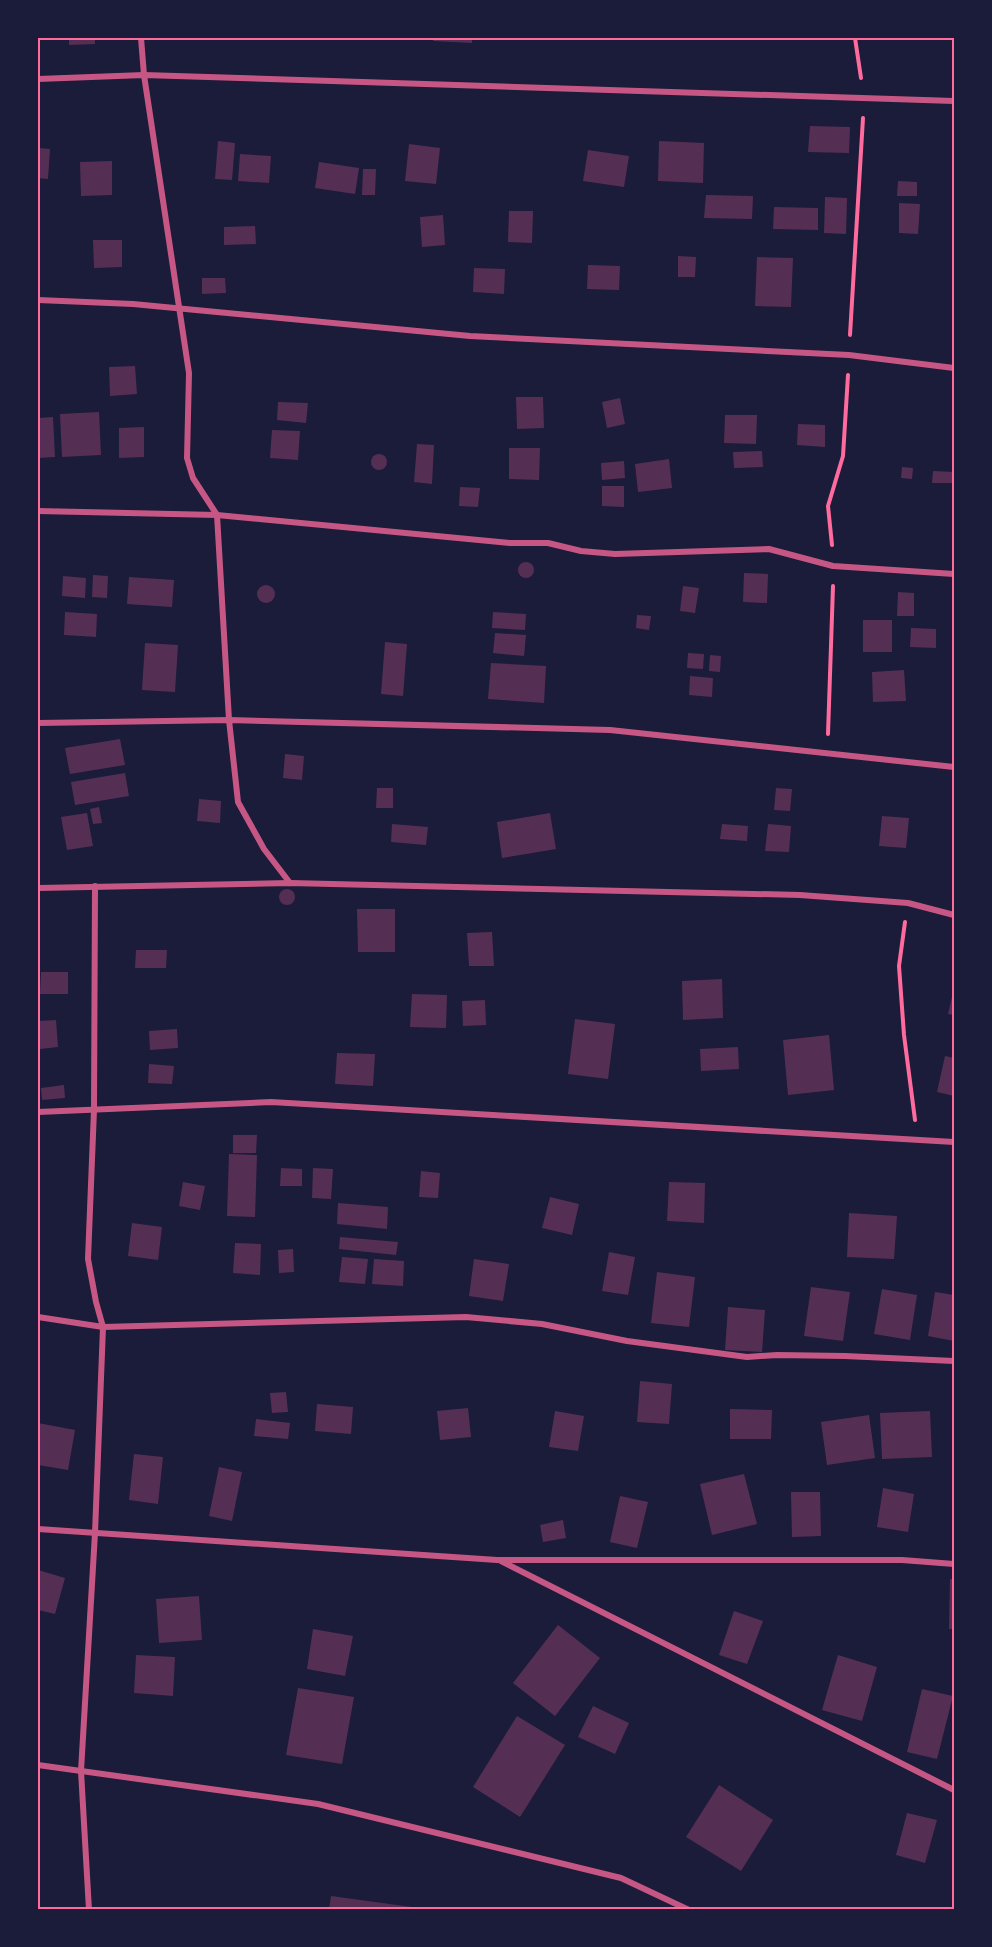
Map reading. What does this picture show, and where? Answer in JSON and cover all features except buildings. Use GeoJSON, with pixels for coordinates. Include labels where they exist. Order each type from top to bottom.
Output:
{"type":"FeatureCollection","features":[{"type":"Feature","properties":{"kind":"street"},"geometry":{"type":"LineString","coordinates":[[141,38],[144,75],[189,373],[187,458],[193,478],[217,515],[229,720],[238,802],[264,849],[290,883]]}},
{"type":"Feature","properties":{"kind":"street"},"geometry":{"type":"LineString","coordinates":[[38,79],[144,75],[954,101]]}},
{"type":"Feature","properties":{"kind":"street"},"geometry":{"type":"LineString","coordinates":[[38,300],[133,304],[470,336],[849,355],[954,368]]}},
{"type":"Feature","properties":{"kind":"street"},"geometry":{"type":"LineString","coordinates":[[38,510],[217,515],[510,543],[549,543],[581,551],[615,554],[769,549],[833,566],[954,574]]}},
{"type":"Feature","properties":{"kind":"street"},"geometry":{"type":"LineString","coordinates":[[38,723],[229,720],[610,730],[954,767]]}},
{"type":"Feature","properties":{"kind":"street"},"geometry":{"type":"LineString","coordinates":[[38,888],[290,883],[800,895],[908,903],[954,915]]}},
{"type":"Feature","properties":{"kind":"street"},"geometry":{"type":"LineString","coordinates":[[89,1910],[81,1771],[95,1533],[103,1327],[88,1259],[94,1110],[95,886]]}},
{"type":"Feature","properties":{"kind":"street"},"geometry":{"type":"LineString","coordinates":[[38,1112],[271,1102],[917,1138],[954,1142]]}},
{"type":"Feature","properties":{"kind":"street"},"geometry":{"type":"LineString","coordinates":[[38,1317],[103,1327],[466,1317],[542,1324],[627,1341],[747,1357],[845,1356],[954,1361]]}},
{"type":"Feature","properties":{"kind":"street"},"geometry":{"type":"LineString","coordinates":[[38,1529],[498,1560],[902,1560],[954,1564]]}},
{"type":"Feature","properties":{"kind":"street"},"geometry":{"type":"LineString","coordinates":[[498,1560],[954,1790]]}},
{"type":"Feature","properties":{"kind":"street"},"geometry":{"type":"LineString","coordinates":[[38,1765],[318,1804],[621,1878],[689,1910]]}},
{"type":"Feature","properties":{"kind":"path"},"geometry":{"type":"LineString","coordinates":[[828,753],[833,566],[828,506],[843,456],[864,97],[855,38]]}},
{"type":"Feature","properties":{"kind":"path"},"geometry":{"type":"LineString","coordinates":[[908,903],[899,966],[904,1035],[917,1138]]}}]}
